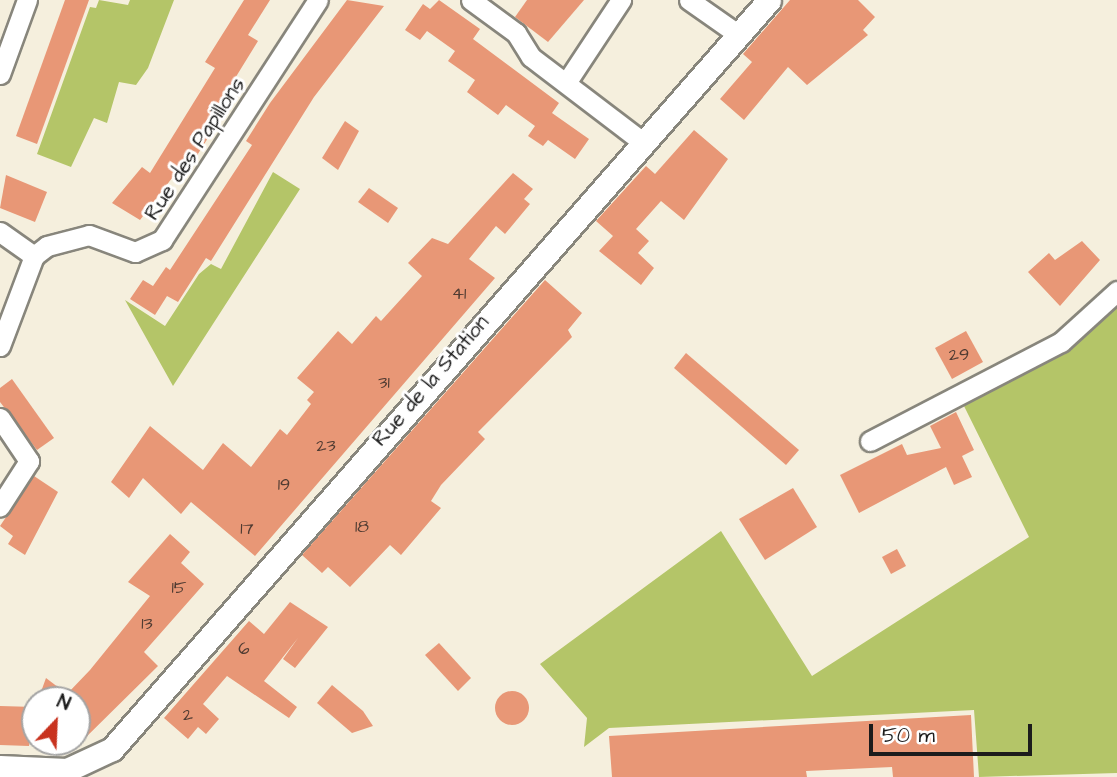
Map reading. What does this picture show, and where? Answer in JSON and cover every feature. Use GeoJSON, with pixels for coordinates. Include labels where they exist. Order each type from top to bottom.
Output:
{"type":"FeatureCollection","features":[{"type":"Feature","properties":{"kind":"street"},"geometry":{"type":"LineString","coordinates":[[0,74],[27,0]]}},
{"type":"Feature","properties":{"kind":"street","name":"Rue des Papillons"},"geometry":{"type":"LineString","coordinates":[[34,256],[77,235],[135,252],[163,240],[318,0]]}},
{"type":"Feature","properties":{"kind":"street"},"geometry":{"type":"LineString","coordinates":[[471,0],[508,25],[531,57],[645,144]]}},
{"type":"Feature","properties":{"kind":"street"},"geometry":{"type":"LineString","coordinates":[[566,83],[621,0]]}},
{"type":"Feature","properties":{"kind":"street"},"geometry":{"type":"LineString","coordinates":[[689,0],[739,35]]}},
{"type":"Feature","properties":{"kind":"street","name":"Rue de la Station"},"geometry":{"type":"LineString","coordinates":[[0,767],[67,770],[95,762],[144,714],[769,0]]}},
{"type":"Feature","properties":{"kind":"street"},"geometry":{"type":"LineString","coordinates":[[0,232],[34,256],[0,346]]}},
{"type":"Feature","properties":{"kind":"street"},"geometry":{"type":"LineString","coordinates":[[870,441],[1061,342],[1117,291]]}},
{"type":"Feature","properties":{"kind":"street"},"geometry":{"type":"LineString","coordinates":[[0,418],[29,461],[0,506]]}},
{"type":"Feature","properties":{"kind":"green space"},"geometry":{"type":"Polygon","coordinates":[[[99,0],[128,5],[130,0],[174,0],[148,68],[136,85],[119,82],[107,123],[94,118],[71,167],[37,154],[90,7],[96,8],[99,0]]]}},
{"type":"Feature","properties":{"kind":"green space"},"geometry":{"type":"Polygon","coordinates":[[[273,172],[300,189],[173,386],[125,300],[165,326],[199,274],[211,264],[221,269],[273,172]]]}},
{"type":"Feature","properties":{"kind":"green space"},"geometry":{"type":"Polygon","coordinates":[[[1117,298],[1117,773],[979,777],[974,710],[609,728],[584,747],[587,718],[540,664],[721,531],[812,676],[1029,537],[963,404],[1117,298]]]}},
{"type":"Feature","properties":{"kind":"building"},"geometry":{"type":"Polygon","coordinates":[[[65,0],[89,0],[37,144],[16,136],[65,0]]]}},
{"type":"Feature","properties":{"kind":"building"},"geometry":{"type":"Polygon","coordinates":[[[244,0],[270,0],[248,35],[258,41],[221,101],[228,106],[191,165],[185,161],[140,220],[112,203],[142,167],[150,173],[215,68],[205,62],[244,0]]]}},
{"type":"Feature","properties":{"kind":"building"},"geometry":{"type":"Polygon","coordinates":[[[347,0],[384,6],[314,97],[211,261],[206,258],[178,302],[167,296],[155,315],[130,299],[143,280],[153,286],[166,267],[170,270],[252,145],[246,141],[270,103],[347,0]]]}},
{"type":"Feature","properties":{"kind":"building"},"geometry":{"type":"Polygon","coordinates":[[[439,0],[480,29],[473,39],[559,103],[552,113],[589,139],[575,159],[548,140],[543,146],[528,136],[535,126],[506,105],[498,115],[467,92],[475,80],[448,61],[455,51],[427,31],[420,40],[405,30],[423,4],[430,9],[439,0]]]}},
{"type":"Feature","properties":{"kind":"building"},"geometry":{"type":"Polygon","coordinates":[[[527,0],[584,0],[548,42],[515,17],[527,0]]]}},
{"type":"Feature","properties":{"kind":"building"},"geometry":{"type":"Polygon","coordinates":[[[790,0],[858,0],[875,17],[863,30],[868,35],[807,85],[788,67],[744,120],[720,99],[752,62],[743,54],[790,0]]]}},
{"type":"Feature","properties":{"kind":"building"},"geometry":{"type":"Polygon","coordinates":[[[345,121],[359,131],[338,170],[322,158],[345,121]]]}},
{"type":"Feature","properties":{"kind":"building"},"geometry":{"type":"Polygon","coordinates":[[[694,130],[728,159],[684,220],[661,201],[636,229],[649,241],[638,253],[654,268],[641,285],[599,251],[613,236],[596,221],[646,166],[655,174],[694,130]]]}},
{"type":"Feature","properties":{"kind":"building"},"geometry":{"type":"Polygon","coordinates":[[[513,173],[533,189],[524,199],[530,204],[505,234],[496,226],[469,259],[495,278],[255,556],[191,502],[181,514],[143,478],[129,498],[111,482],[150,426],[203,470],[223,443],[251,467],[280,429],[287,435],[311,404],[307,400],[314,392],[297,378],[338,331],[352,344],[376,316],[381,321],[422,276],[408,263],[432,238],[448,244],[513,173]]]}},
{"type":"Feature","properties":{"kind":"building"},"geometry":{"type":"Polygon","coordinates":[[[6,175],[47,192],[35,222],[0,208],[6,175]]]}},
{"type":"Feature","properties":{"kind":"building"},"geometry":{"type":"Polygon","coordinates":[[[369,188],[398,208],[388,223],[358,202],[369,188]]]}},
{"type":"Feature","properties":{"kind":"building"},"geometry":{"type":"Polygon","coordinates":[[[1082,241],[1100,260],[1060,306],[1028,272],[1049,253],[1055,260],[1082,241]]]}},
{"type":"Feature","properties":{"kind":"building"},"geometry":{"type":"Polygon","coordinates":[[[545,280],[582,313],[568,330],[572,337],[478,432],[485,439],[441,485],[431,501],[441,508],[401,555],[390,545],[350,587],[328,567],[322,573],[302,555],[545,280]]]}},
{"type":"Feature","properties":{"kind":"building"},"geometry":{"type":"Polygon","coordinates":[[[966,331],[983,362],[952,379],[935,348],[966,331]]]}},
{"type":"Feature","properties":{"kind":"building"},"geometry":{"type":"Polygon","coordinates":[[[686,353],[799,450],[786,465],[674,368],[686,353]]]}},
{"type":"Feature","properties":{"kind":"building"},"geometry":{"type":"Polygon","coordinates":[[[12,379],[54,438],[37,450],[0,402],[0,388],[12,379]]]}},
{"type":"Feature","properties":{"kind":"building"},"geometry":{"type":"Polygon","coordinates":[[[956,412],[974,450],[962,456],[972,477],[954,485],[946,467],[859,513],[840,475],[902,444],[907,455],[941,448],[930,426],[956,412]]]}},
{"type":"Feature","properties":{"kind":"building"},"geometry":{"type":"Polygon","coordinates":[[[34,476],[58,492],[25,555],[8,544],[13,536],[0,526],[34,476]]]}},
{"type":"Feature","properties":{"kind":"building"},"geometry":{"type":"Polygon","coordinates":[[[793,488],[817,527],[765,560],[739,519],[793,488]]]}},
{"type":"Feature","properties":{"kind":"building"},"geometry":{"type":"Polygon","coordinates":[[[170,534],[190,552],[181,563],[204,584],[144,652],[158,666],[91,732],[91,686],[75,686],[150,596],[128,582],[170,534]]]}},
{"type":"Feature","properties":{"kind":"building"},"geometry":{"type":"Polygon","coordinates":[[[897,549],[906,566],[891,574],[882,557],[897,549]]]}},
{"type":"Feature","properties":{"kind":"building"},"geometry":{"type":"Polygon","coordinates":[[[290,602],[328,627],[295,668],[283,659],[298,638],[264,681],[297,707],[289,718],[227,676],[203,704],[219,719],[206,734],[198,727],[188,739],[164,718],[249,621],[264,634],[290,602]]]}},
{"type":"Feature","properties":{"kind":"building"},"geometry":{"type":"Polygon","coordinates":[[[439,643],[471,678],[458,691],[425,655],[439,643]]]}},
{"type":"Feature","properties":{"kind":"building"},"geometry":{"type":"Polygon","coordinates":[[[46,678],[56,686],[43,686],[46,678]]]}},
{"type":"Feature","properties":{"kind":"building"},"geometry":{"type":"Polygon","coordinates":[[[332,685],[363,711],[373,726],[352,733],[317,703],[332,685]]]}},
{"type":"Feature","properties":{"kind":"building"},"geometry":{"type":"Polygon","coordinates":[[[512,691],[524,696],[529,708],[524,720],[512,725],[500,720],[495,708],[500,696],[512,691]]]}},
{"type":"Feature","properties":{"kind":"building"},"geometry":{"type":"Polygon","coordinates":[[[0,706],[21,707],[21,746],[0,745],[0,706]]]}},
{"type":"Feature","properties":{"kind":"building"},"geometry":{"type":"Polygon","coordinates":[[[971,715],[974,777],[893,777],[892,767],[806,771],[807,777],[612,777],[609,736],[971,715]]]}}]}
